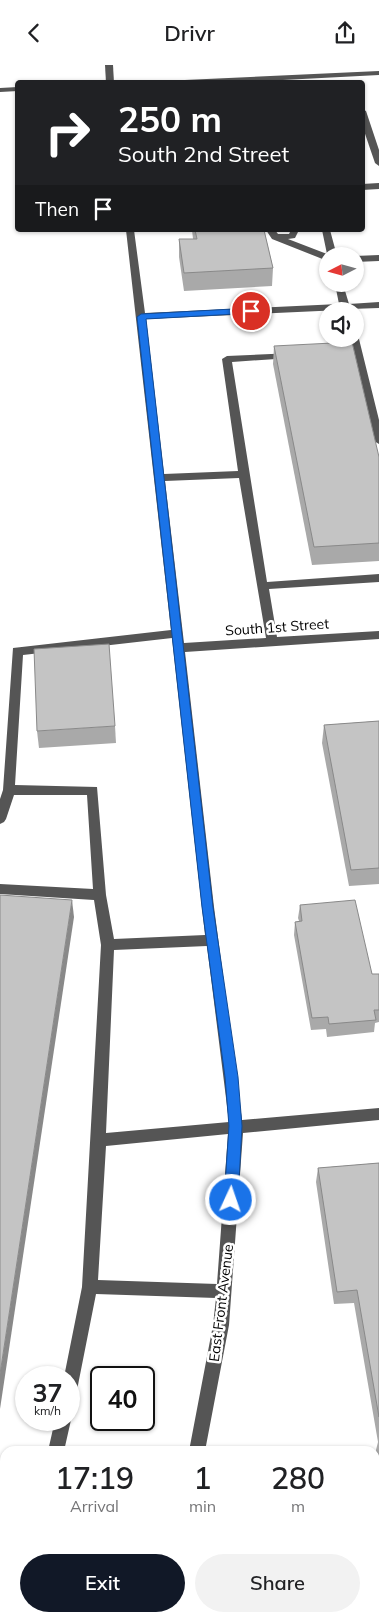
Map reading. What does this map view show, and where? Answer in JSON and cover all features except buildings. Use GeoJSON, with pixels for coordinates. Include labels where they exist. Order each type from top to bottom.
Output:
{"type":"FeatureCollection","features":[{"type":"Feature","properties":{"kind":"street"},"geometry":{"type":"LineString","coordinates":[[109,65],[110,80]]}},
{"type":"Feature","properties":{"kind":"street"},"geometry":{"type":"LineString","coordinates":[[336,65],[339,74]]}},
{"type":"Feature","properties":{"kind":"street"},"geometry":{"type":"LineString","coordinates":[[259,80],[379,73]]}},
{"type":"Feature","properties":{"kind":"street"},"geometry":{"type":"LineString","coordinates":[[0,90],[15,89]]}},
{"type":"Feature","properties":{"kind":"street"},"geometry":{"type":"LineString","coordinates":[[365,120],[379,163]]}},
{"type":"Feature","properties":{"kind":"street"},"geometry":{"type":"LineString","coordinates":[[365,187],[379,186]]}},
{"type":"Feature","properties":{"kind":"street","name":"East Front Avenue"},"geometry":{"type":"LineString","coordinates":[[130,232],[176,633],[236,1126],[221,1325],[198,1446]]}},
{"type":"Feature","properties":{"kind":"street"},"geometry":{"type":"LineString","coordinates":[[275,232],[292,236],[294,232]]}},
{"type":"Feature","properties":{"kind":"street"},"geometry":{"type":"LineString","coordinates":[[275,232],[319,254]]}},
{"type":"Feature","properties":{"kind":"street"},"geometry":{"type":"LineString","coordinates":[[326,232],[330,247]]}},
{"type":"Feature","properties":{"kind":"street"},"geometry":{"type":"LineString","coordinates":[[364,259],[379,258]]}},
{"type":"Feature","properties":{"kind":"street"},"geometry":{"type":"LineString","coordinates":[[364,307],[379,305]]}},
{"type":"Feature","properties":{"kind":"street"},"geometry":{"type":"LineString","coordinates":[[141,317],[319,310]]}},
{"type":"Feature","properties":{"kind":"street"},"geometry":{"type":"LineString","coordinates":[[353,347],[379,441]]}},
{"type":"Feature","properties":{"kind":"street"},"geometry":{"type":"LineString","coordinates":[[272,642],[244,474],[228,359],[302,355]]}},
{"type":"Feature","properties":{"kind":"street"},"geometry":{"type":"LineString","coordinates":[[159,479],[244,474]]}},
{"type":"Feature","properties":{"kind":"street"},"geometry":{"type":"LineString","coordinates":[[264,586],[379,578]]}},
{"type":"Feature","properties":{"kind":"street"},"geometry":{"type":"LineString","coordinates":[[0,819],[9,790],[17,651],[176,633]]}},
{"type":"Feature","properties":{"kind":"street","name":"South 1st Street"},"geometry":{"type":"LineString","coordinates":[[178,648],[379,635]]}},
{"type":"Feature","properties":{"kind":"street"},"geometry":{"type":"LineString","coordinates":[[9,790],[93,790],[100,895],[108,945],[90,1287],[74,1366]]}},
{"type":"Feature","properties":{"kind":"street"},"geometry":{"type":"LineString","coordinates":[[0,889],[100,895]]}},
{"type":"Feature","properties":{"kind":"street"},"geometry":{"type":"LineString","coordinates":[[108,945],[213,940]]}},
{"type":"Feature","properties":{"kind":"street"},"geometry":{"type":"LineString","coordinates":[[99,1140],[379,1114]]}},
{"type":"Feature","properties":{"kind":"street"},"geometry":{"type":"LineString","coordinates":[[90,1287],[224,1291]]}},
{"type":"Feature","properties":{"kind":"street"},"geometry":{"type":"LineString","coordinates":[[57,1446],[60,1431]]}},
{"type":"Feature","properties":{"kind":"route"},"geometry":{"type":"LineString","coordinates":[[231,1200],[236,1126],[208,907],[141,317],[251,311]]}}]}
